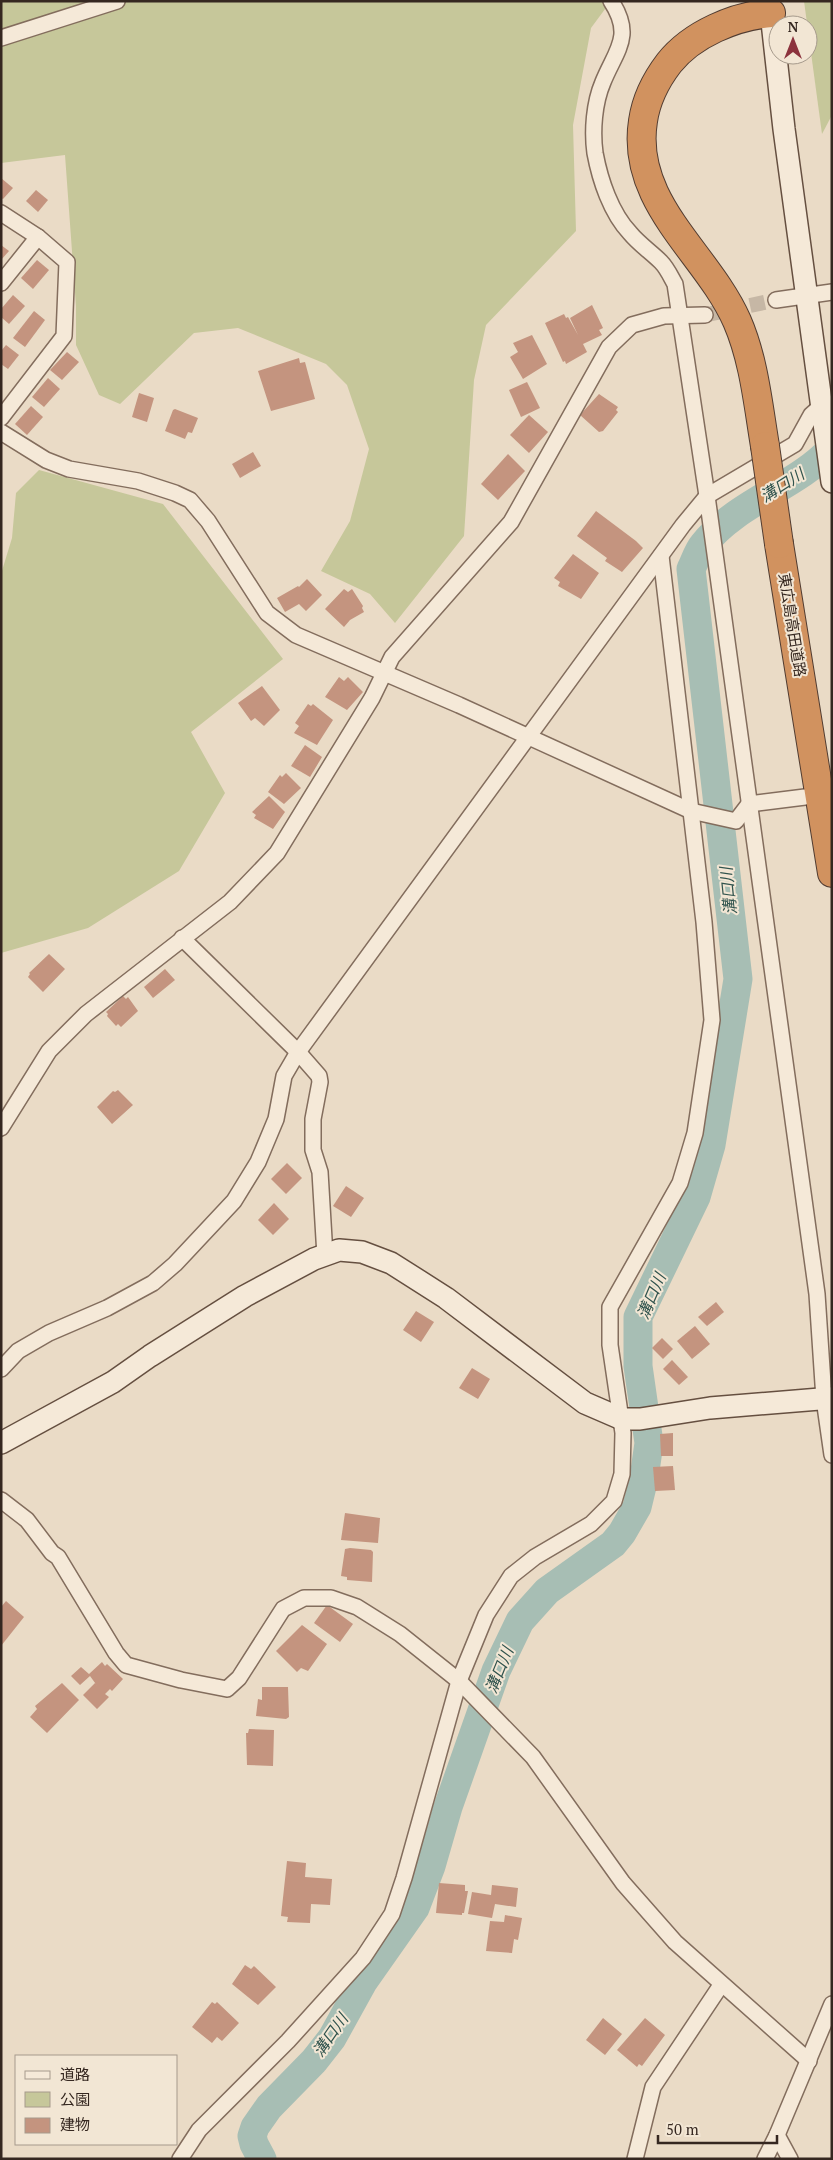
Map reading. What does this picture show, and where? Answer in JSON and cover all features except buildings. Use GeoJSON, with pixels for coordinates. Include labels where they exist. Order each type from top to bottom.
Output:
{"type":"FeatureCollection","features":[{"type":"Feature","properties":{"kind":"highway","name":"東広島高田道路"},"geometry":{"type":"LineString","coordinates":[[771,12],[742,17],[724,25],[703,35],[672,59],[661,73],[651,93],[644,114],[641,136],[646,176],[656,198],[668,218],[712,275],[724,296],[746,345],[765,446],[832,873]]}},
{"type":"Feature","properties":{"kind":"street"},"geometry":{"type":"LineString","coordinates":[[1,38],[117,1]]}},
{"type":"Feature","properties":{"kind":"street"},"geometry":{"type":"LineString","coordinates":[[611,1],[619,14],[622,34],[619,52],[602,84],[594,119],[595,153],[603,184],[614,210],[629,232],[662,263],[675,284],[707,496],[817,1294],[832,1456]]}},
{"type":"Feature","properties":{"kind":"street"},"geometry":{"type":"LineString","coordinates":[[771,12],[784,129],[832,480]]}},
{"type":"Feature","properties":{"kind":"street"},"geometry":{"type":"LineString","coordinates":[[1,213],[38,237],[67,262],[64,336],[1,418]]}},
{"type":"Feature","properties":{"kind":"street"},"geometry":{"type":"LineString","coordinates":[[1,283],[38,237]]}},
{"type":"Feature","properties":{"kind":"street"},"geometry":{"type":"LineString","coordinates":[[776,300],[832,292]]}},
{"type":"Feature","properties":{"kind":"street"},"geometry":{"type":"LineString","coordinates":[[1,1128],[49,1051],[86,1014],[230,902],[277,853],[367,706],[392,657],[511,522],[609,347],[632,325],[664,316],[705,315]]}},
{"type":"Feature","properties":{"kind":"street"},"geometry":{"type":"LineString","coordinates":[[1,1369],[18,1351],[145,1288],[175,1264],[234,1200],[258,1162],[276,1119],[284,1076],[298,1052],[661,556],[707,496],[795,444],[812,415],[822,406]]}},
{"type":"Feature","properties":{"kind":"street"},"geometry":{"type":"LineString","coordinates":[[1,432],[46,460],[68,469],[138,481],[190,500],[208,521],[267,612],[296,635],[529,737],[691,812],[736,821],[749,804],[805,797]]}},
{"type":"Feature","properties":{"kind":"street"},"geometry":{"type":"LineString","coordinates":[[180,2159],[199,2130],[288,2041],[363,1958],[392,1914],[404,1878],[459,1681],[486,1615],[511,1576],[535,1557],[591,1524],[614,1500],[622,1474],[623,1432],[610,1345],[610,1307],[680,1183],[695,1133],[712,1020],[704,922],[661,556]]}},
{"type":"Feature","properties":{"kind":"street"},"geometry":{"type":"LineString","coordinates":[[182,938],[298,1052],[319,1076],[320,1082],[313,1119],[313,1150],[320,1172],[324,1256]]}},
{"type":"Feature","properties":{"kind":"street"},"geometry":{"type":"LineString","coordinates":[[1,1443],[113,1382],[150,1356],[245,1296],[314,1259],[339,1250],[362,1252],[391,1262],[446,1298],[585,1403],[622,1419],[640,1419],[710,1408],[828,1399]]}},
{"type":"Feature","properties":{"kind":"street"},"geometry":{"type":"LineString","coordinates":[[1,1500],[27,1520],[52,1553],[58,1557],[116,1653],[126,1665],[181,1680],[227,1689],[239,1678],[283,1609],[304,1598],[331,1598],[357,1607],[400,1634],[459,1681],[533,1757],[623,1882],[675,1942],[809,2062]]}},
{"type":"Feature","properties":{"kind":"street"},"geometry":{"type":"LineString","coordinates":[[635,2159],[653,2087],[721,1985]]}},
{"type":"Feature","properties":{"kind":"street"},"geometry":{"type":"LineString","coordinates":[[764,2159],[777,2135],[832,2004]]}},
{"type":"Feature","properties":{"kind":"street"},"geometry":{"type":"LineString","coordinates":[[777,2135],[790,2159]]}},
{"type":"Feature","properties":{"kind":"green space"},"geometry":{"type":"Polygon","coordinates":[[[1,1],[611,1],[591,28],[573,125],[576,231],[486,325],[474,380],[464,536],[395,623],[370,594],[321,571],[350,521],[369,449],[347,385],[326,364],[238,328],[194,333],[120,404],[99,395],[76,345],[76,306],[65,155],[1,163],[1,1]]]}},
{"type":"Feature","properties":{"kind":"green space"},"geometry":{"type":"Polygon","coordinates":[[[804,1],[832,1],[832,115],[822,134],[813,65],[818,65],[818,15],[806,15],[804,1]]]}},
{"type":"Feature","properties":{"kind":"green space"},"geometry":{"type":"Polygon","coordinates":[[[39,470],[163,504],[283,659],[191,732],[225,793],[179,871],[88,928],[1,953],[1,574],[12,538],[16,493],[39,470]]]}},
{"type":"Feature","properties":{"kind":"waterway","name":"溝口川"},"geometry":{"type":"LineString","coordinates":[[262,2159],[252,2136],[255,2127],[269,2107],[314,2061],[332,2038],[363,1982],[415,1908],[431,1866],[448,1807],[496,1671],[520,1621],[547,1591],[613,1544],[622,1533],[637,1507],[644,1478],[649,1443],[638,1366],[638,1317],[696,1197],[711,1145],[738,979],[691,569],[701,547],[717,530],[749,506],[801,474],[832,448]]}},
{"type":"Feature","properties":{"kind":"tunnel"},"geometry":{"type":"LineString","coordinates":[[705,315],[776,300]]}}]}
